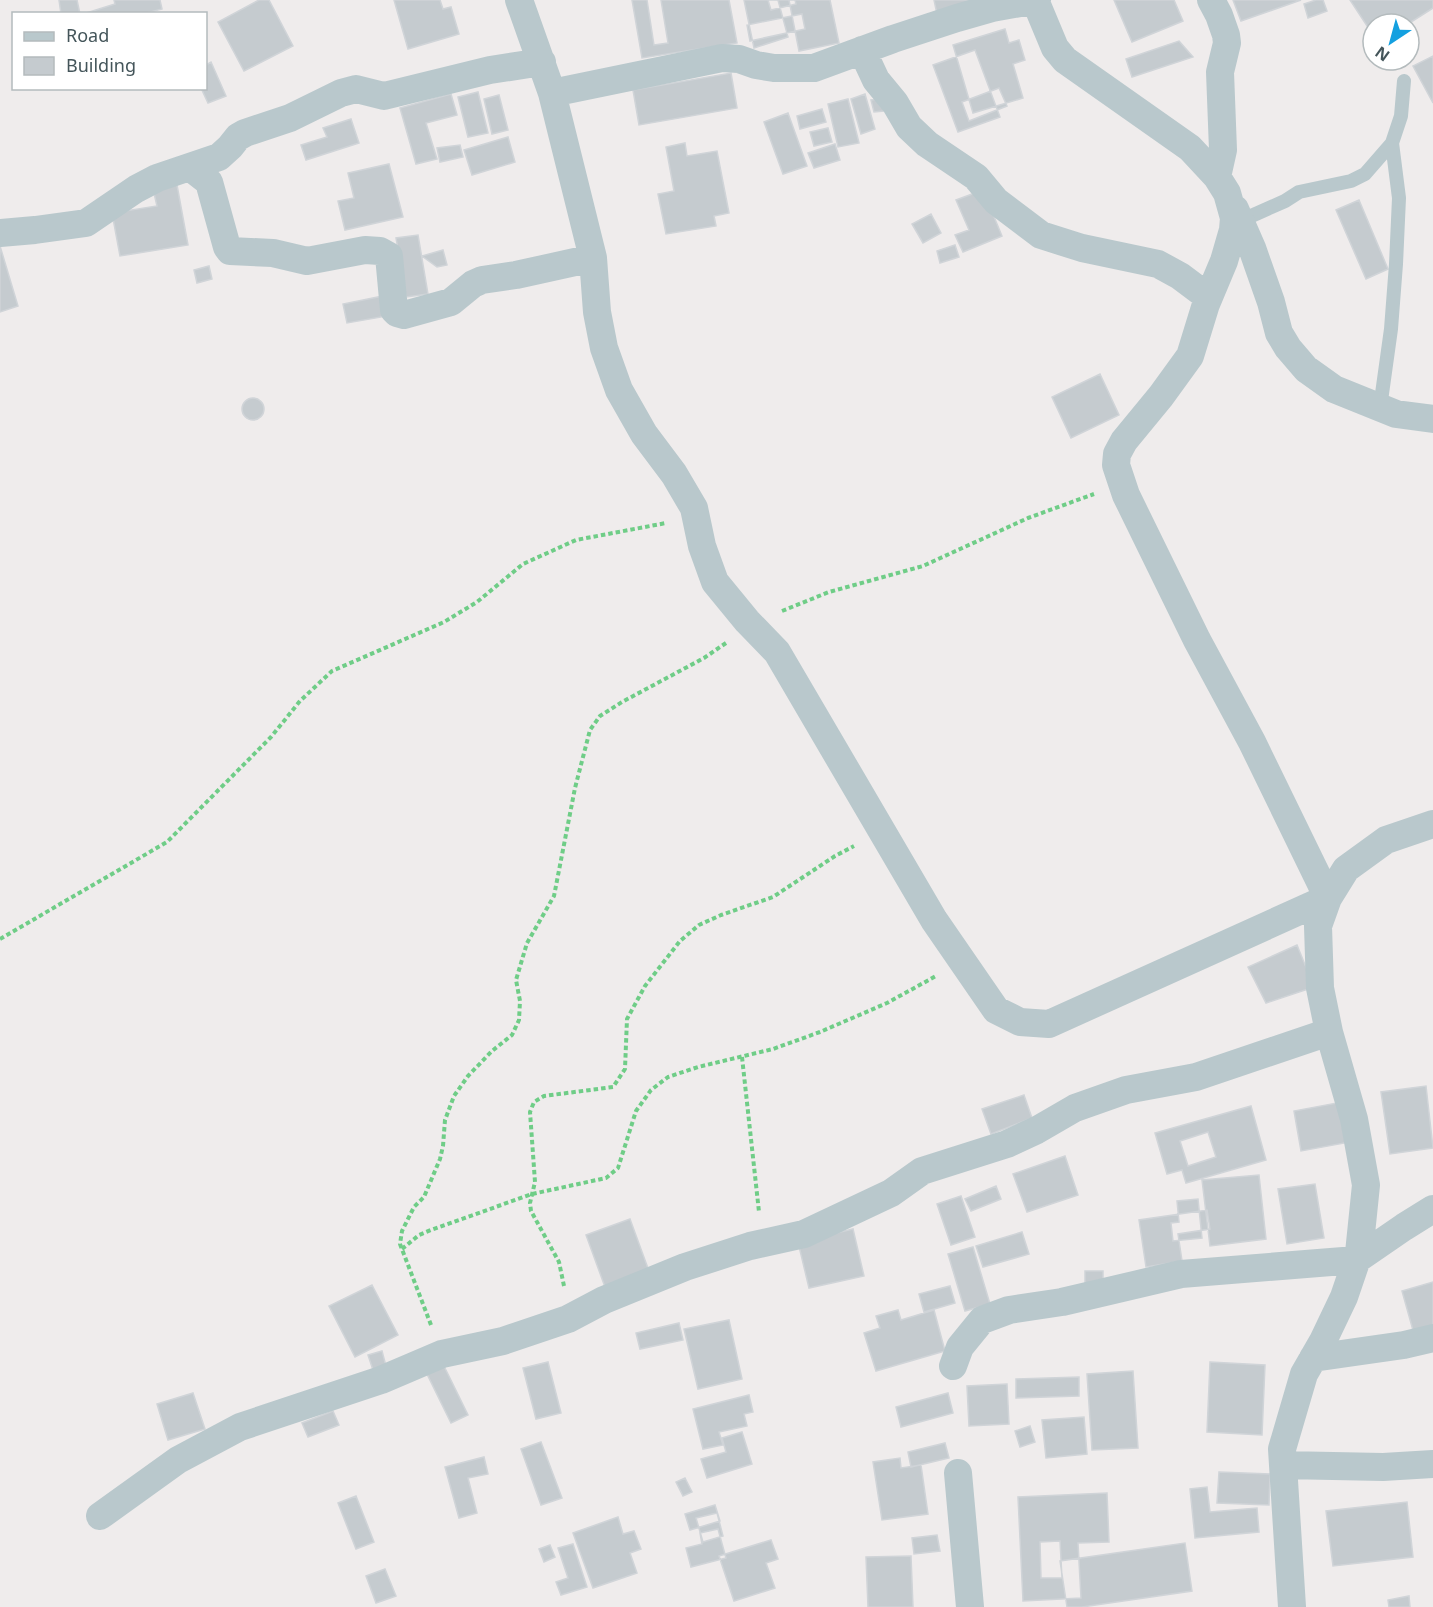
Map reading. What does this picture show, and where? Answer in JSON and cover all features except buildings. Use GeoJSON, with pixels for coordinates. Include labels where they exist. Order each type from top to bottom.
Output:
{"type":"FeatureCollection","features":[{"type":"Feature","properties":{"kind":"street"},"geometry":{"type":"LineString","coordinates":[[552,93],[722,58],[739,59],[774,68],[814,68],[992,8],[1036,0],[1055,48],[1065,60],[1190,148],[1222,185],[1240,221],[1271,302],[1279,333],[1288,348],[1306,369],[1334,389],[1380,408],[1396,414],[1433,419]]}},
{"type":"Feature","properties":{"kind":"street"},"geometry":{"type":"LineString","coordinates":[[1211,0],[1219,15],[1227,43],[1220,72],[1222,185],[1234,218],[1233,230],[1224,261],[1208,297],[1190,356],[1124,441],[1117,454],[1116,465],[1122,484],[1197,640],[1251,742],[1328,898]]}},
{"type":"Feature","properties":{"kind":"street"},"geometry":{"type":"LineString","coordinates":[[523,1],[552,93],[593,258],[597,312],[604,348],[618,390],[644,434],[674,474],[694,508],[702,546],[715,582],[777,652],[934,920],[996,1010],[1020,1022],[1049,1024],[1328,898]]}},
{"type":"Feature","properties":{"kind":"street"},"geometry":{"type":"LineString","coordinates":[[862,50],[876,80],[895,103],[909,127],[927,144],[976,177],[996,201],[1041,235],[1082,248],[1158,264],[1180,276],[1208,297]]}},
{"type":"Feature","properties":{"kind":"street"},"geometry":{"type":"LineString","coordinates":[[0,233],[35,231],[86,223],[136,189],[158,178],[219,157],[238,137],[245,133],[290,118],[341,93],[356,89],[384,96],[490,70],[542,62]]}},
{"type":"Feature","properties":{"kind":"street"},"geometry":{"type":"LineString","coordinates":[[191,168],[209,182],[227,247],[230,250],[273,253],[307,261],[365,250],[380,251],[389,256],[394,310],[399,314],[404,315],[442,306],[482,280],[593,258]]}},
{"type":"Feature","properties":{"kind":"street"},"geometry":{"type":"LineString","coordinates":[[1292,1607],[1282,1449],[1304,1374],[1344,1297],[1359,1252],[1366,1185],[1354,1119],[1329,1032],[1320,988],[1318,926],[1328,898],[1346,869],[1386,840],[1433,824]]}},
{"type":"Feature","properties":{"kind":"street"},"geometry":{"type":"LineString","coordinates":[[100,1516],[178,1460],[240,1427],[362,1387],[442,1354],[503,1341],[571,1316],[685,1267],[763,1243],[804,1234],[891,1193],[922,1171],[1008,1143],[1075,1108],[1126,1090],[1196,1077],[1329,1032]]}},
{"type":"Feature","properties":{"kind":"street"},"geometry":{"type":"LineString","coordinates":[[952,1366],[960,1347],[982,1320],[1009,1310],[1062,1302],[1181,1274],[1356,1260],[1433,1209]]}},
{"type":"Feature","properties":{"kind":"street"},"geometry":{"type":"LineString","coordinates":[[1313,1358],[1404,1345],[1433,1338]]}},
{"type":"Feature","properties":{"kind":"street"},"geometry":{"type":"LineString","coordinates":[[1283,1465],[1383,1467],[1433,1464]]}},
{"type":"Feature","properties":{"kind":"street"},"geometry":{"type":"LineString","coordinates":[[958,1473],[970,1607]]}},
{"type":"Feature","properties":{"kind":"lane"},"geometry":{"type":"LineString","coordinates":[[1240,221],[1285,201],[1299,192],[1351,181],[1365,174],[1392,143],[1401,116],[1404,81]]}},
{"type":"Feature","properties":{"kind":"lane"},"geometry":{"type":"LineString","coordinates":[[1380,408],[1391,329],[1399,198],[1392,143]]}},
{"type":"Feature","properties":{"kind":"path"},"geometry":{"type":"LineString","coordinates":[[442,1354],[402,1249],[402,1231],[414,1207],[424,1197],[440,1159],[445,1120],[454,1095],[468,1076],[492,1051],[512,1035],[519,1020],[520,1001],[516,981],[528,943],[554,896],[575,788],[590,730],[600,716],[704,658],[752,626],[785,610],[829,592],[923,566],[1028,518],[1122,484]]}},
{"type":"Feature","properties":{"kind":"path"},"geometry":{"type":"LineString","coordinates":[[0,939],[167,842],[271,737],[300,701],[332,671],[444,622],[477,602],[523,564],[576,540],[697,518]]}},
{"type":"Feature","properties":{"kind":"path"},"geometry":{"type":"LineString","coordinates":[[571,1316],[559,1262],[531,1211],[530,1203],[535,1182],[530,1112],[534,1102],[544,1096],[613,1087],[625,1069],[627,1019],[645,986],[680,941],[699,925],[773,897],[835,856],[881,832]]}},
{"type":"Feature","properties":{"kind":"path"},"geometry":{"type":"LineString","coordinates":[[402,1249],[419,1235],[532,1194],[606,1178],[618,1168],[636,1111],[651,1090],[668,1077],[698,1067],[773,1049],[820,1032],[887,1003],[963,962]]}},
{"type":"Feature","properties":{"kind":"path"},"geometry":{"type":"LineString","coordinates":[[742,1058],[763,1243]]}}]}
